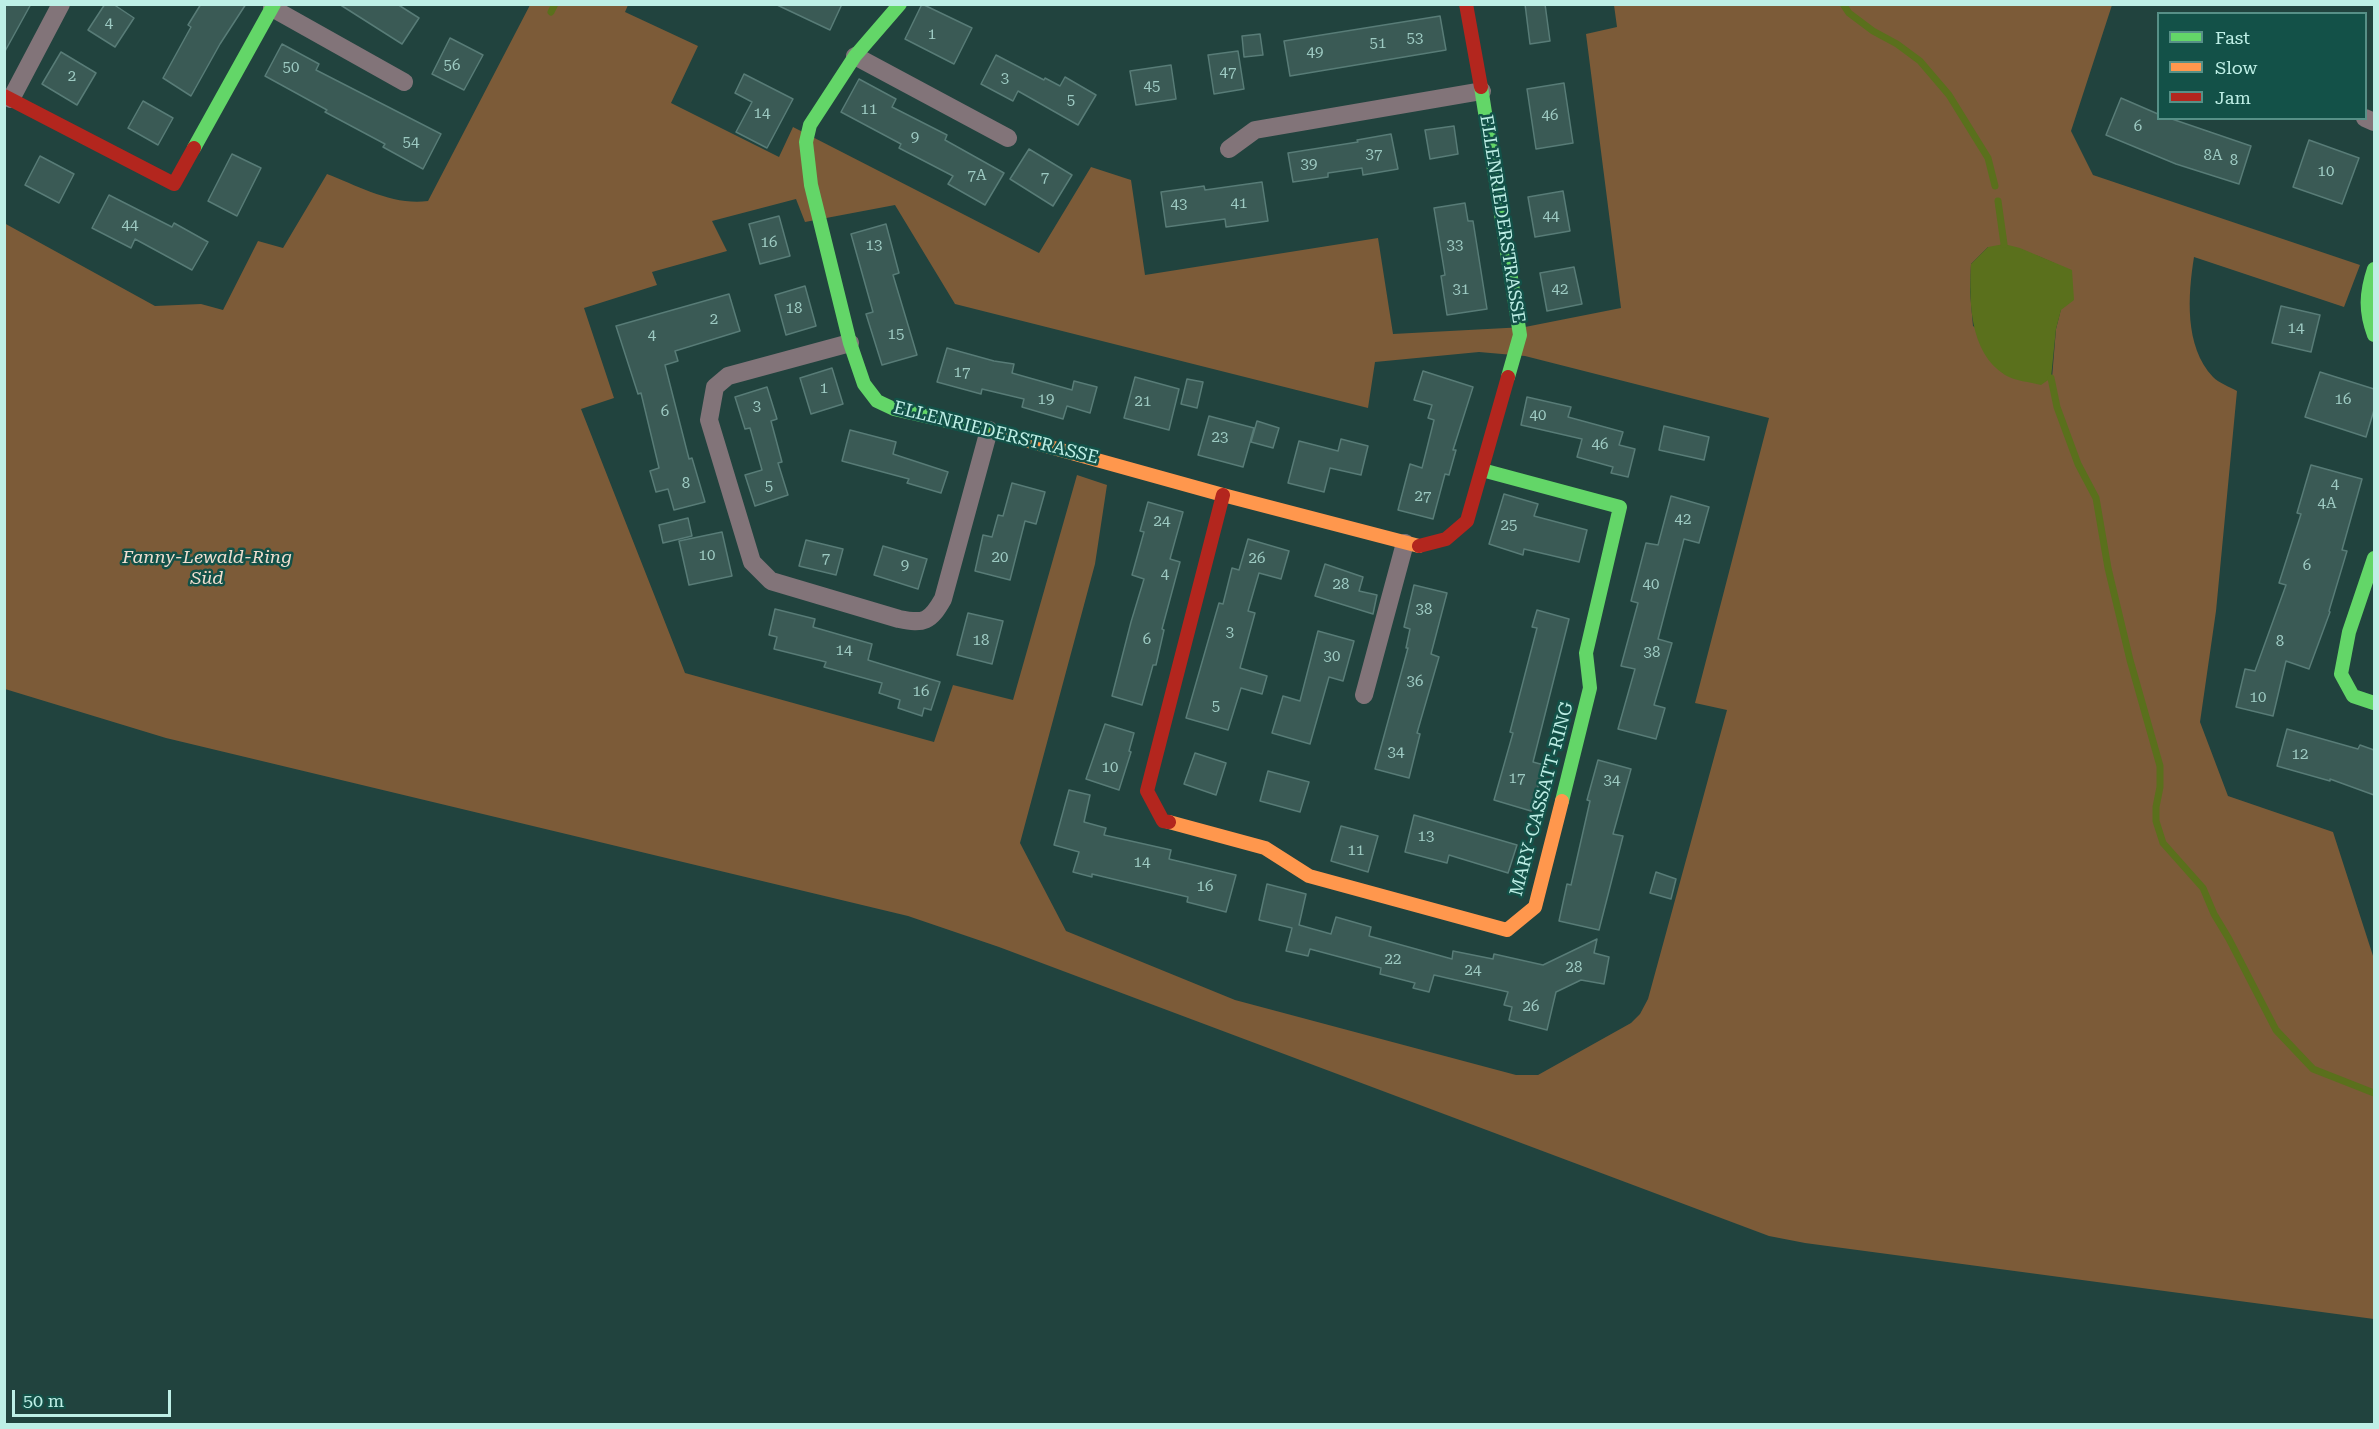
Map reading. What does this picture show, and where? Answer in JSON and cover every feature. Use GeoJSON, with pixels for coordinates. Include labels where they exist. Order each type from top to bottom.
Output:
{"type":"FeatureCollection","features":[{"type":"Feature","properties":{"kind":"street"},"geometry":{"type":"LineString","coordinates":[[61,4],[8,98],[174,184],[273,6],[405,82]]}},
{"type":"Feature","properties":{"kind":"street","name":"ELLENRIEDERSTRASSE"},"geometry":{"type":"LineString","coordinates":[[900,4],[855,56],[810,125],[806,142],[811,185],[850,343],[864,384],[877,401],[894,409],[989,430],[1223,495],[1420,546],[1438,543],[1455,536],[1467,522],[1520,335],[1466,4]]}},
{"type":"Feature","properties":{"kind":"street"},"geometry":{"type":"LineString","coordinates":[[855,56],[1008,138]]}},
{"type":"Feature","properties":{"kind":"street","name":"ELLENRIEDERSTRASSE"},"geometry":{"type":"LineString","coordinates":[[1229,149],[1255,130],[1482,91]]}},
{"type":"Feature","properties":{"kind":"street"},"geometry":{"type":"LineString","coordinates":[[2374,269],[2365,296],[2367,318],[2374,335]]}},
{"type":"Feature","properties":{"kind":"street"},"geometry":{"type":"LineString","coordinates":[[850,343],[728,376],[715,387],[709,420],[752,562],[771,581],[899,619],[918,622],[928,619],[943,599],[989,430]]}},
{"type":"Feature","properties":{"kind":"street","name":"MARY-CASSATT-RING"},"geometry":{"type":"LineString","coordinates":[[1223,495],[1147,791],[1163,821],[1265,848],[1309,876],[1507,930],[1535,907],[1590,688],[1586,653],[1620,507],[1482,470]]}},
{"type":"Feature","properties":{"kind":"street"},"geometry":{"type":"LineString","coordinates":[[1364,696],[1405,543]]}},
{"type":"Feature","properties":{"kind":"street"},"geometry":{"type":"LineString","coordinates":[[2374,558],[2349,632],[2341,674],[2353,696],[2374,703]]}},
{"type":"Feature","properties":{"kind":"green space","name":"Fanny-Lewald-Ring Süd"},"geometry":{"type":"Polygon","coordinates":[[[530,5],[628,5],[625,12],[698,46],[671,103],[779,157],[793,127],[1039,253],[1091,167],[1131,180],[1145,275],[1378,238],[1393,334],[1525,327],[1621,308],[1586,34],[1617,27],[1614,5],[2112,5],[2071,131],[2093,175],[2360,265],[2344,307],[2194,257],[2190,287],[2190,320],[2197,351],[2204,365],[2215,379],[2237,391],[2216,611],[2200,722],[2228,796],[2333,832],[2374,959],[2374,1319],[1805,1243],[1769,1236],[999,947],[908,916],[166,738],[5,689],[4,223],[155,306],[201,304],[223,310],[258,241],[283,248],[327,174],[389,198],[415,202],[428,201],[530,5]],[[796,199],[712,221],[727,251],[652,272],[657,285],[584,308],[614,398],[581,409],[685,673],[934,742],[953,685],[1013,700],[1077,475],[1107,485],[1095,564],[1020,843],[1066,931],[1235,1000],[1516,1075],[1538,1075],[1631,1023],[1640,1014],[1648,999],[1727,710],[1695,703],[1769,418],[1525,356],[1479,352],[1375,362],[1368,408],[955,304],[895,205],[805,222],[796,199]],[[1988,247],[1971,264],[1970,292],[1973,326],[2052,378],[2056,329],[2061,309],[2054,263],[2038,256],[1988,247]]]}},
{"type":"Feature","properties":{"kind":"shaded area"},"geometry":{"type":"Polygon","coordinates":[[[2004,244],[2020,248],[2072,270],[2074,300],[2061,310],[2056,329],[2051,378],[2041,385],[2009,377],[1993,365],[1984,353],[1974,325],[1970,294],[1971,264],[1988,247],[2004,244]]]}},
{"type":"Feature","properties":{"kind":"building"},"geometry":{"type":"Polygon","coordinates":[[[4,4],[31,4],[4,53],[4,4]]]}},
{"type":"Feature","properties":{"kind":"building"},"geometry":{"type":"Polygon","coordinates":[[[105,4],[113,4],[134,18],[115,47],[88,30],[105,4]]]}},
{"type":"Feature","properties":{"kind":"building"},"geometry":{"type":"Polygon","coordinates":[[[201,4],[246,4],[191,96],[163,78],[191,27],[188,25],[201,4]]]}},
{"type":"Feature","properties":{"kind":"building"},"geometry":{"type":"Polygon","coordinates":[[[339,4],[397,4],[419,18],[402,44],[339,4]]]}},
{"type":"Feature","properties":{"kind":"building"},"geometry":{"type":"Polygon","coordinates":[[[775,4],[842,4],[830,30],[775,4]]]}},
{"type":"Feature","properties":{"kind":"building"},"geometry":{"type":"Polygon","coordinates":[[[922,4],[972,28],[954,64],[905,39],[922,4]]]}},
{"type":"Feature","properties":{"kind":"building"},"geometry":{"type":"Polygon","coordinates":[[[1525,4],[1545,4],[1550,41],[1530,44],[1525,4]]]}},
{"type":"Feature","properties":{"kind":"building"},"geometry":{"type":"Polygon","coordinates":[[[1440,16],[1446,50],[1290,76],[1284,41],[1440,16]]]}},
{"type":"Feature","properties":{"kind":"building"},"geometry":{"type":"Polygon","coordinates":[[[1260,34],[1263,55],[1244,57],[1242,36],[1260,34]]]}},
{"type":"Feature","properties":{"kind":"building"},"geometry":{"type":"Polygon","coordinates":[[[450,38],[483,55],[464,90],[432,74],[450,38]]]}},
{"type":"Feature","properties":{"kind":"building"},"geometry":{"type":"Polygon","coordinates":[[[282,44],[319,64],[316,70],[441,134],[423,169],[383,147],[385,144],[265,76],[282,44]]]}},
{"type":"Feature","properties":{"kind":"building"},"geometry":{"type":"Polygon","coordinates":[[[1238,51],[1244,89],[1214,94],[1208,55],[1238,51]]]}},
{"type":"Feature","properties":{"kind":"building"},"geometry":{"type":"Polygon","coordinates":[[[61,52],[96,73],[77,105],[42,84],[61,52]]]}},
{"type":"Feature","properties":{"kind":"building"},"geometry":{"type":"Polygon","coordinates":[[[996,55],[1044,80],[1045,78],[1060,86],[1065,77],[1096,95],[1078,125],[1018,91],[1013,101],[981,84],[996,55]]]}},
{"type":"Feature","properties":{"kind":"building"},"geometry":{"type":"Polygon","coordinates":[[[1171,65],[1176,99],[1136,105],[1130,71],[1171,65]]]}},
{"type":"Feature","properties":{"kind":"building"},"geometry":{"type":"Polygon","coordinates":[[[744,74],[793,99],[767,148],[736,132],[752,102],[735,93],[744,74]]]}},
{"type":"Feature","properties":{"kind":"building"},"geometry":{"type":"Polygon","coordinates":[[[859,79],[896,99],[892,107],[947,135],[945,140],[1004,173],[985,205],[948,184],[953,176],[899,148],[901,144],[841,112],[859,79]]]}},
{"type":"Feature","properties":{"kind":"building"},"geometry":{"type":"Polygon","coordinates":[[[1564,83],[1573,143],[1536,149],[1527,89],[1564,83]]]}},
{"type":"Feature","properties":{"kind":"building"},"geometry":{"type":"Polygon","coordinates":[[[2121,98],[2157,114],[2157,120],[2175,120],[2251,146],[2239,184],[2176,164],[2106,135],[2121,98]]]}},
{"type":"Feature","properties":{"kind":"building"},"geometry":{"type":"Polygon","coordinates":[[[143,101],[173,118],[158,145],[128,128],[143,101]]]}},
{"type":"Feature","properties":{"kind":"building"},"geometry":{"type":"Polygon","coordinates":[[[1454,126],[1458,154],[1430,159],[1425,130],[1454,126]]]}},
{"type":"Feature","properties":{"kind":"building"},"geometry":{"type":"Polygon","coordinates":[[[1391,134],[1398,169],[1363,175],[1362,168],[1328,173],[1328,177],[1293,182],[1288,153],[1358,142],[1357,140],[1391,134]]]}},
{"type":"Feature","properties":{"kind":"building"},"geometry":{"type":"Polygon","coordinates":[[[2309,140],[2359,158],[2342,204],[2293,187],[2309,140]]]}},
{"type":"Feature","properties":{"kind":"building"},"geometry":{"type":"Polygon","coordinates":[[[1029,149],[1072,175],[1053,206],[1010,179],[1029,149]]]}},
{"type":"Feature","properties":{"kind":"building"},"geometry":{"type":"Polygon","coordinates":[[[232,154],[261,168],[237,216],[208,201],[232,154]]]}},
{"type":"Feature","properties":{"kind":"building"},"geometry":{"type":"Polygon","coordinates":[[[40,156],[74,174],[59,203],[25,185],[40,156]]]}},
{"type":"Feature","properties":{"kind":"building"},"geometry":{"type":"Polygon","coordinates":[[[1262,182],[1268,221],[1226,227],[1225,219],[1166,227],[1161,192],[1204,186],[1205,190],[1262,182]]]}},
{"type":"Feature","properties":{"kind":"building"},"geometry":{"type":"Polygon","coordinates":[[[1563,191],[1570,231],[1535,237],[1528,197],[1563,191]]]}},
{"type":"Feature","properties":{"kind":"building"},"geometry":{"type":"Polygon","coordinates":[[[109,195],[172,227],[174,223],[208,242],[192,270],[135,239],[131,248],[92,228],[109,195]]]}},
{"type":"Feature","properties":{"kind":"building"},"geometry":{"type":"Polygon","coordinates":[[[1465,203],[1468,221],[1473,221],[1487,309],[1447,315],[1441,276],[1445,275],[1434,208],[1465,203]]]}},
{"type":"Feature","properties":{"kind":"building"},"geometry":{"type":"Polygon","coordinates":[[[779,216],[790,256],[760,264],[749,224],[779,216]]]}},
{"type":"Feature","properties":{"kind":"building"},"geometry":{"type":"Polygon","coordinates":[[[886,224],[899,273],[893,275],[917,355],[882,365],[866,314],[873,312],[851,234],[886,224]]]}},
{"type":"Feature","properties":{"kind":"building"},"geometry":{"type":"Polygon","coordinates":[[[1574,267],[1582,304],[1547,311],[1540,273],[1574,267]]]}},
{"type":"Feature","properties":{"kind":"building"},"geometry":{"type":"Polygon","coordinates":[[[805,286],[816,326],[786,335],[775,295],[805,286]]]}},
{"type":"Feature","properties":{"kind":"building"},"geometry":{"type":"Polygon","coordinates":[[[729,294],[740,331],[675,351],[678,361],[665,365],[689,459],[692,458],[705,502],[674,510],[668,489],[656,492],[650,471],[659,468],[641,393],[638,394],[616,326],[729,294]]]}},
{"type":"Feature","properties":{"kind":"building"},"geometry":{"type":"Polygon","coordinates":[[[2281,306],[2320,315],[2311,352],[2272,343],[2281,306]]]}},
{"type":"Feature","properties":{"kind":"building"},"geometry":{"type":"Polygon","coordinates":[[[947,348],[1014,364],[1012,373],[1072,390],[1074,381],[1097,387],[1090,413],[1067,406],[1063,419],[1022,407],[1024,399],[982,389],[981,394],[937,382],[947,348]]]}},
{"type":"Feature","properties":{"kind":"building"},"geometry":{"type":"Polygon","coordinates":[[[832,368],[843,404],[811,414],[800,378],[832,368]]]}},
{"type":"Feature","properties":{"kind":"building"},"geometry":{"type":"Polygon","coordinates":[[[1423,371],[1473,387],[1453,450],[1456,450],[1449,475],[1445,474],[1433,519],[1398,510],[1410,464],[1422,468],[1434,420],[1428,418],[1432,405],[1414,400],[1423,371]]]}},
{"type":"Feature","properties":{"kind":"building"},"geometry":{"type":"Polygon","coordinates":[[[2320,372],[2374,389],[2374,410],[2366,437],[2305,417],[2320,372]]]}},
{"type":"Feature","properties":{"kind":"building"},"geometry":{"type":"Polygon","coordinates":[[[1135,377],[1179,389],[1169,430],[1124,418],[1135,377]]]}},
{"type":"Feature","properties":{"kind":"building"},"geometry":{"type":"Polygon","coordinates":[[[1187,379],[1203,382],[1197,408],[1181,404],[1187,379]]]}},
{"type":"Feature","properties":{"kind":"building"},"geometry":{"type":"Polygon","coordinates":[[[767,387],[777,419],[771,421],[782,462],[778,463],[788,495],[755,506],[745,475],[762,470],[750,428],[745,429],[735,397],[767,387]]]}},
{"type":"Feature","properties":{"kind":"building"},"geometry":{"type":"Polygon","coordinates":[[[1527,397],[1571,407],[1568,417],[1623,432],[1619,445],[1635,449],[1628,477],[1611,473],[1613,467],[1577,457],[1582,439],[1521,425],[1527,397]]]}},
{"type":"Feature","properties":{"kind":"building"},"geometry":{"type":"Polygon","coordinates":[[[1209,416],[1254,428],[1243,467],[1198,455],[1209,416]]]}},
{"type":"Feature","properties":{"kind":"building"},"geometry":{"type":"Polygon","coordinates":[[[1257,421],[1279,428],[1273,448],[1251,442],[1257,421]]]}},
{"type":"Feature","properties":{"kind":"building"},"geometry":{"type":"Polygon","coordinates":[[[1664,426],[1709,437],[1704,460],[1659,450],[1664,426]]]}},
{"type":"Feature","properties":{"kind":"building"},"geometry":{"type":"Polygon","coordinates":[[[850,430],[896,442],[893,454],[948,472],[941,493],[907,483],[909,479],[842,461],[850,430]]]}},
{"type":"Feature","properties":{"kind":"building"},"geometry":{"type":"Polygon","coordinates":[[[1341,439],[1368,446],[1361,475],[1330,468],[1324,492],[1288,483],[1299,441],[1338,451],[1341,439]]]}},
{"type":"Feature","properties":{"kind":"building"},"geometry":{"type":"Polygon","coordinates":[[[2311,465],[2362,479],[2342,550],[2347,551],[2330,612],[2309,669],[2286,661],[2273,716],[2236,707],[2245,669],[2255,671],[2286,585],[2279,583],[2301,514],[2297,513],[2311,465]]]}},
{"type":"Feature","properties":{"kind":"building"},"geometry":{"type":"Polygon","coordinates":[[[1012,483],[1045,492],[1036,524],[1025,521],[1010,580],[975,571],[983,535],[992,537],[998,515],[1003,516],[1012,483]]]}},
{"type":"Feature","properties":{"kind":"building"},"geometry":{"type":"Polygon","coordinates":[[[1504,494],[1538,504],[1534,516],[1587,530],[1579,562],[1524,549],[1523,555],[1489,544],[1504,494]]]}},
{"type":"Feature","properties":{"kind":"building"},"geometry":{"type":"Polygon","coordinates":[[[1671,496],[1709,507],[1699,543],[1684,539],[1658,639],[1672,643],[1654,705],[1665,708],[1656,739],[1618,729],[1635,669],[1621,666],[1638,603],[1631,601],[1646,543],[1658,545],[1671,496]]]}},
{"type":"Feature","properties":{"kind":"building"},"geometry":{"type":"Polygon","coordinates":[[[1148,502],[1183,512],[1170,559],[1180,562],[1162,629],[1164,630],[1156,665],[1153,665],[1142,705],[1112,696],[1144,579],[1132,575],[1144,532],[1140,531],[1148,502]]]}},
{"type":"Feature","properties":{"kind":"building"},"geometry":{"type":"Polygon","coordinates":[[[688,518],[692,536],[663,543],[659,525],[688,518]]]}},
{"type":"Feature","properties":{"kind":"building"},"geometry":{"type":"Polygon","coordinates":[[[722,532],[732,576],[689,585],[679,541],[722,532]]]}},
{"type":"Feature","properties":{"kind":"building"},"geometry":{"type":"Polygon","coordinates":[[[1248,539],[1289,551],[1281,579],[1259,573],[1248,611],[1255,613],[1240,668],[1267,676],[1262,694],[1241,688],[1228,730],[1186,718],[1219,603],[1223,604],[1232,568],[1239,570],[1248,539]]]}},
{"type":"Feature","properties":{"kind":"building"},"geometry":{"type":"Polygon","coordinates":[[[806,540],[843,549],[836,575],[799,566],[806,540]]]}},
{"type":"Feature","properties":{"kind":"building"},"geometry":{"type":"Polygon","coordinates":[[[883,546],[927,559],[918,589],[874,575],[883,546]]]}},
{"type":"Feature","properties":{"kind":"building"},"geometry":{"type":"Polygon","coordinates":[[[1325,564],[1363,577],[1359,591],[1377,595],[1373,614],[1315,596],[1325,564]]]}},
{"type":"Feature","properties":{"kind":"building"},"geometry":{"type":"Polygon","coordinates":[[[1414,585],[1447,593],[1431,654],[1439,657],[1417,733],[1420,734],[1409,778],[1375,769],[1408,648],[1406,648],[1410,629],[1404,627],[1414,585]]]}},
{"type":"Feature","properties":{"kind":"building"},"geometry":{"type":"Polygon","coordinates":[[[775,609],[815,619],[813,627],[872,644],[868,660],[940,682],[931,710],[924,708],[922,716],[898,708],[900,700],[879,693],[882,683],[824,667],[826,662],[774,649],[777,637],[769,635],[775,609]]]}},
{"type":"Feature","properties":{"kind":"building"},"geometry":{"type":"Polygon","coordinates":[[[1537,610],[1569,619],[1533,762],[1544,765],[1531,811],[1494,800],[1513,733],[1510,732],[1537,628],[1532,627],[1537,610]]]}},
{"type":"Feature","properties":{"kind":"building"},"geometry":{"type":"Polygon","coordinates":[[[968,613],[1003,621],[992,664],[957,655],[968,613]]]}},
{"type":"Feature","properties":{"kind":"building"},"geometry":{"type":"Polygon","coordinates":[[[1318,631],[1354,641],[1343,681],[1329,677],[1310,744],[1272,733],[1283,696],[1300,701],[1318,631]]]}},
{"type":"Feature","properties":{"kind":"building"},"geometry":{"type":"Polygon","coordinates":[[[1105,724],[1134,733],[1129,751],[1131,752],[1119,790],[1086,779],[1105,724]]]}},
{"type":"Feature","properties":{"kind":"building"},"geometry":{"type":"Polygon","coordinates":[[[2287,729],[2358,749],[2360,745],[2374,750],[2374,795],[2330,779],[2330,781],[2277,766],[2287,729]]]}},
{"type":"Feature","properties":{"kind":"building"},"geometry":{"type":"Polygon","coordinates":[[[1195,753],[1226,763],[1216,795],[1184,784],[1195,753]]]}},
{"type":"Feature","properties":{"kind":"building"},"geometry":{"type":"Polygon","coordinates":[[[1598,760],[1631,769],[1613,834],[1623,836],[1599,930],[1559,921],[1567,884],[1571,885],[1590,801],[1587,800],[1598,760]]]}},
{"type":"Feature","properties":{"kind":"building"},"geometry":{"type":"Polygon","coordinates":[[[1268,771],[1309,782],[1300,812],[1260,801],[1268,771]]]}},
{"type":"Feature","properties":{"kind":"building"},"geometry":{"type":"Polygon","coordinates":[[[1069,790],[1090,795],[1084,822],[1106,828],[1104,835],[1171,850],[1169,859],[1236,875],[1226,912],[1187,902],[1188,897],[1092,874],[1092,877],[1073,872],[1079,852],[1054,845],[1069,790]]]}},
{"type":"Feature","properties":{"kind":"building"},"geometry":{"type":"Polygon","coordinates":[[[1414,815],[1517,845],[1508,873],[1449,855],[1447,863],[1405,852],[1414,815]]]}},
{"type":"Feature","properties":{"kind":"building"},"geometry":{"type":"Polygon","coordinates":[[[1341,826],[1378,836],[1368,872],[1331,861],[1341,826]]]}},
{"type":"Feature","properties":{"kind":"building"},"geometry":{"type":"Polygon","coordinates":[[[1656,872],[1676,879],[1671,899],[1650,893],[1656,872]]]}},
{"type":"Feature","properties":{"kind":"building"},"geometry":{"type":"Polygon","coordinates":[[[1267,884],[1306,894],[1299,925],[1331,934],[1336,917],[1371,927],[1369,936],[1452,959],[1453,951],[1493,959],[1494,954],[1543,965],[1597,939],[1594,953],[1609,957],[1604,984],[1581,980],[1556,992],[1547,1030],[1509,1020],[1512,1007],[1504,1005],[1508,992],[1434,975],[1429,992],[1413,988],[1415,983],[1380,974],[1381,968],[1310,949],[1308,956],[1286,951],[1292,928],[1259,920],[1267,884]]]}},
{"type":"Feature","properties":{"kind":"waterway"},"geometry":{"type":"LineString","coordinates":[[551,12],[555,4]]}},
{"type":"Feature","properties":{"kind":"waterway"},"geometry":{"type":"LineString","coordinates":[[1843,4],[1849,13],[1873,31],[1897,44],[1920,61],[1949,95],[1988,158],[1995,186]]}},
{"type":"Feature","properties":{"kind":"waterway"},"geometry":{"type":"LineString","coordinates":[[1998,201],[2004,244]]}},
{"type":"Feature","properties":{"kind":"waterway"},"geometry":{"type":"LineString","coordinates":[[2051,378],[2057,407],[2078,464],[2096,498],[2108,568],[2130,660],[2160,766],[2156,821],[2163,843],[2203,888],[2214,914],[2276,1030],[2313,1069],[2374,1093]]}},
{"type":"Feature","properties":{"kind":"traffic: fast"},"geometry":{"type":"LineString","coordinates":[[194,148],[274,4]]}},
{"type":"Feature","properties":{"kind":"traffic: fast"},"geometry":{"type":"LineString","coordinates":[[900,4],[855,56],[810,125],[806,142],[811,185],[850,343],[864,384],[877,401],[894,409],[996,432]]}},
{"type":"Feature","properties":{"kind":"traffic: fast"},"geometry":{"type":"LineString","coordinates":[[1481,87],[1520,335],[1508,377]]}},
{"type":"Feature","properties":{"kind":"traffic: fast"},"geometry":{"type":"LineString","coordinates":[[2374,269],[2369,286],[2368,302],[2369,318],[2374,335]]}},
{"type":"Feature","properties":{"kind":"traffic: fast"},"geometry":{"type":"LineString","coordinates":[[1482,470],[1620,507],[1586,653],[1590,688],[1562,801]]}},
{"type":"Feature","properties":{"kind":"traffic: fast"},"geometry":{"type":"LineString","coordinates":[[2374,558],[2349,632],[2341,674],[2353,696],[2374,703]]}},
{"type":"Feature","properties":{"kind":"traffic: slow"},"geometry":{"type":"LineString","coordinates":[[996,432],[1419,546]]}},
{"type":"Feature","properties":{"kind":"traffic: slow"},"geometry":{"type":"LineString","coordinates":[[1169,822],[1265,848],[1309,876],[1507,930],[1535,907],[1562,801]]}},
{"type":"Feature","properties":{"kind":"traffic: jam"},"geometry":{"type":"LineString","coordinates":[[1466,4],[1481,87]]}},
{"type":"Feature","properties":{"kind":"traffic: jam"},"geometry":{"type":"LineString","coordinates":[[4,96],[174,184],[194,148]]}},
{"type":"Feature","properties":{"kind":"traffic: jam"},"geometry":{"type":"LineString","coordinates":[[1419,546],[1446,539],[1467,521],[1508,377]]}},
{"type":"Feature","properties":{"kind":"traffic: jam"},"geometry":{"type":"LineString","coordinates":[[1169,822],[1163,821],[1147,791],[1223,495]]}}]}
